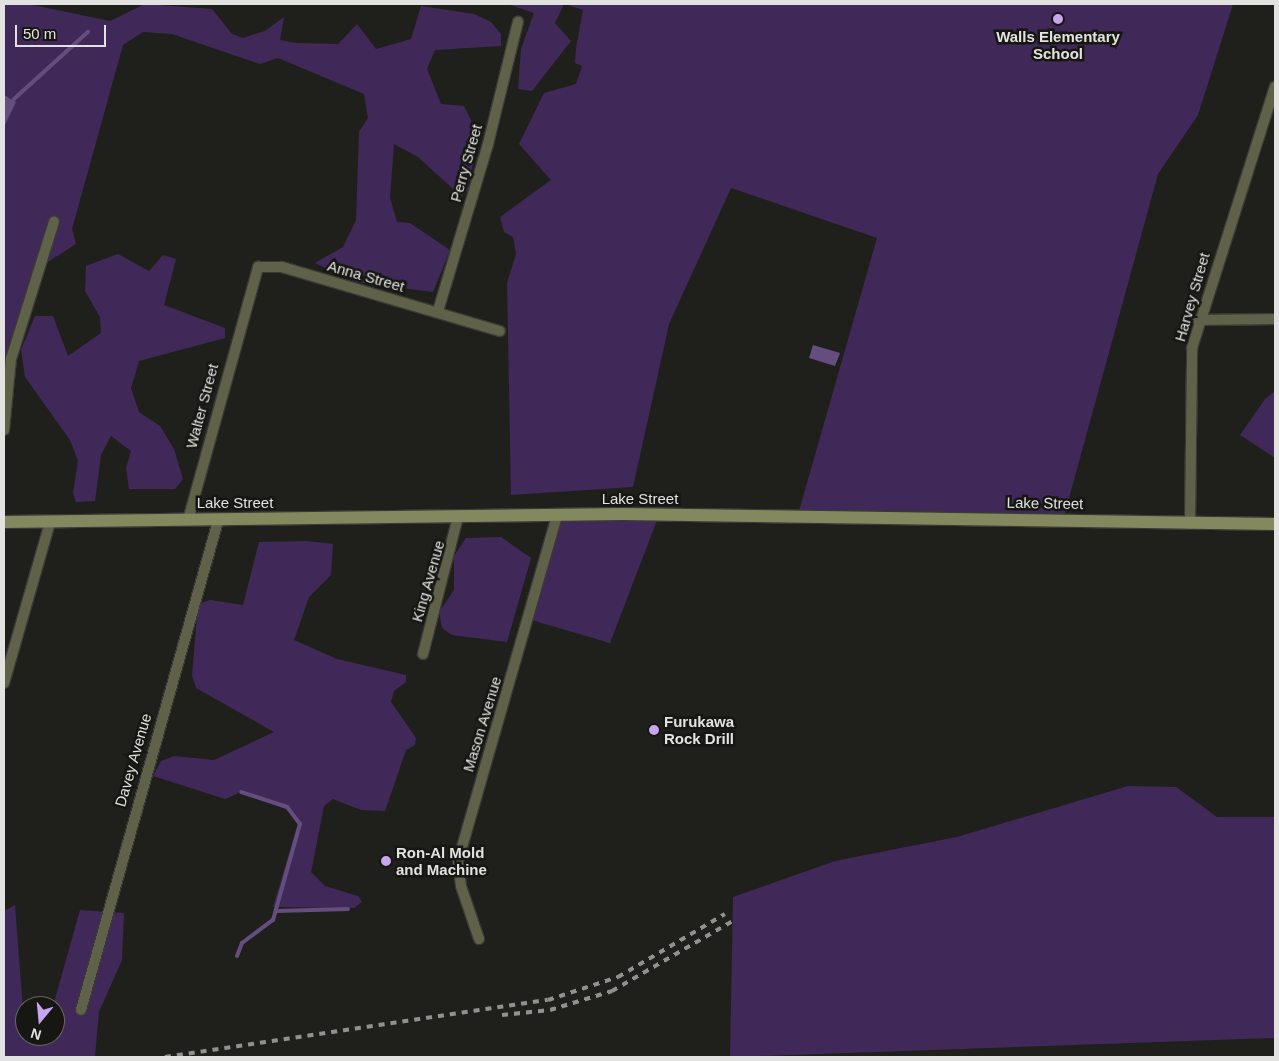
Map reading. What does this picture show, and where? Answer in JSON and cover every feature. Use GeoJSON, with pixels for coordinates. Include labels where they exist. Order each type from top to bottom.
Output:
{"type":"FeatureCollection","features":[{"type":"Feature","properties":{"kind":"street","name":"Perry Street"},"geometry":{"type":"LineString","coordinates":[[438,311],[488,144],[518,22]]}},
{"type":"Feature","properties":{"kind":"street","name":"Harvey Street"},"geometry":{"type":"LineString","coordinates":[[1190,524],[1192,348],[1198,320],[1275,87]]}},
{"type":"Feature","properties":{"kind":"street"},"geometry":{"type":"LineString","coordinates":[[4,430],[11,358],[54,222]]}},
{"type":"Feature","properties":{"kind":"street","name":"Anna Street"},"geometry":{"type":"LineString","coordinates":[[246,299],[254,272],[266,264],[438,311],[500,331]]}},
{"type":"Feature","properties":{"kind":"street","name":"Walter Street"},"geometry":{"type":"LineString","coordinates":[[188,520],[246,299]]}},
{"type":"Feature","properties":{"kind":"street"},"geometry":{"type":"LineString","coordinates":[[1198,320],[1275,320]]}},
{"type":"Feature","properties":{"kind":"street","name":"Lake Street"},"geometry":{"type":"LineString","coordinates":[[4,522],[558,516],[1275,524]]}},
{"type":"Feature","properties":{"kind":"street","name":"Mason Avenue"},"geometry":{"type":"LineString","coordinates":[[480,939],[458,861],[558,516]]}},
{"type":"Feature","properties":{"kind":"street","name":"King Avenue"},"geometry":{"type":"LineString","coordinates":[[423,654],[458,517]]}},
{"type":"Feature","properties":{"kind":"street","name":"Davey Avenue"},"geometry":{"type":"LineString","coordinates":[[81,1010],[218,521]]}},
{"type":"Feature","properties":{"kind":"street"},"geometry":{"type":"LineString","coordinates":[[4,683],[50,523]]}},
{"type":"Feature","properties":{"kind":"shaded area"},"geometry":{"type":"Polygon","coordinates":[[[4,4],[28,4],[110,21],[145,4],[212,9],[232,34],[243,38],[265,31],[284,17],[280,40],[296,43],[338,44],[357,24],[376,49],[411,39],[421,6],[474,14],[491,22],[501,34],[501,46],[435,50],[427,69],[441,104],[464,106],[478,135],[468,190],[461,196],[418,157],[394,144],[390,198],[397,222],[410,223],[450,250],[433,292],[356,282],[315,263],[343,247],[356,220],[359,132],[368,118],[364,94],[278,58],[260,64],[172,34],[143,32],[123,45],[72,229],[76,244],[40,267],[9,380],[4,379],[4,4]]]}},
{"type":"Feature","properties":{"kind":"shaded area"},"geometry":{"type":"Polygon","coordinates":[[[507,4],[564,4],[555,23],[571,41],[532,91],[518,89],[521,49],[534,13],[507,4]]]}},
{"type":"Feature","properties":{"kind":"shaded area"},"geometry":{"type":"Polygon","coordinates":[[[565,4],[1233,4],[1198,115],[1158,174],[1063,520],[797,518],[877,238],[731,188],[669,324],[633,487],[511,495],[507,283],[516,254],[513,237],[504,232],[500,217],[551,180],[519,144],[544,93],[576,84],[582,66],[575,63],[583,10],[565,4]]]}},
{"type":"Feature","properties":{"kind":"shaded area"},"geometry":{"type":"Polygon","coordinates":[[[4,95],[16,102],[4,127],[4,95]]]}},
{"type":"Feature","properties":{"kind":"shaded area"},"geometry":{"type":"Polygon","coordinates":[[[118,254],[149,271],[163,255],[176,259],[164,305],[225,328],[225,338],[139,361],[131,388],[139,412],[160,426],[174,449],[183,479],[175,489],[129,489],[126,468],[131,451],[111,436],[101,455],[95,501],[76,502],[73,493],[78,461],[70,440],[25,377],[21,350],[35,316],[53,316],[68,356],[101,333],[100,317],[85,291],[86,266],[118,254]]]}},
{"type":"Feature","properties":{"kind":"shaded area"},"geometry":{"type":"Polygon","coordinates":[[[813,345],[840,353],[835,366],[809,358],[813,345]]]}},
{"type":"Feature","properties":{"kind":"shaded area"},"geometry":{"type":"Polygon","coordinates":[[[1275,391],[1275,458],[1240,435],[1265,399],[1275,391]]]}},
{"type":"Feature","properties":{"kind":"shaded area"},"geometry":{"type":"Polygon","coordinates":[[[659,515],[610,643],[528,619],[557,516],[659,515]]]}},
{"type":"Feature","properties":{"kind":"shaded area"},"geometry":{"type":"Polygon","coordinates":[[[501,537],[531,558],[507,642],[452,635],[442,628],[439,612],[454,590],[454,556],[466,538],[501,537]]]}},
{"type":"Feature","properties":{"kind":"shaded area"},"geometry":{"type":"Polygon","coordinates":[[[306,541],[333,544],[331,575],[309,597],[294,640],[337,659],[406,675],[406,682],[394,691],[391,702],[416,738],[415,745],[406,750],[385,811],[361,810],[333,799],[324,806],[311,872],[325,886],[358,896],[362,902],[354,908],[273,907],[299,820],[291,809],[241,792],[225,799],[153,776],[161,761],[174,756],[214,760],[274,732],[196,688],[192,675],[197,616],[201,603],[210,600],[243,605],[259,542],[306,541]]]}},
{"type":"Feature","properties":{"kind":"shaded area"},"geometry":{"type":"Polygon","coordinates":[[[1128,786],[1176,787],[1217,817],[1275,817],[1275,1038],[730,1057],[733,897],[835,861],[957,837],[1128,786]]]}},
{"type":"Feature","properties":{"kind":"shaded area"},"geometry":{"type":"Polygon","coordinates":[[[15,905],[22,996],[15,996],[15,1046],[65,1046],[65,996],[56,996],[80,910],[124,913],[122,960],[99,1012],[95,1056],[4,1057],[4,911],[15,905]]]}},
{"type":"Feature","properties":{"kind":"waterway"},"geometry":{"type":"LineString","coordinates":[[14,99],[88,32]]}},
{"type":"Feature","properties":{"kind":"waterway"},"geometry":{"type":"LineString","coordinates":[[237,956],[242,943],[273,920],[300,824],[287,807],[241,792]]}},
{"type":"Feature","properties":{"kind":"waterway"},"geometry":{"type":"LineString","coordinates":[[276,911],[348,909]]}},
{"type":"Feature","properties":{"kind":"railway"},"geometry":{"type":"LineString","coordinates":[[165,1057],[548,1000],[618,977],[725,914]]}},
{"type":"Feature","properties":{"kind":"railway"},"geometry":{"type":"LineString","coordinates":[[502,1015],[550,1010],[612,991],[731,922]]}},
{"type":"Feature","properties":{"kind":"place","name":"Walls Elementary School"},"geometry":{"type":"Point","coordinates":[1058,19]}},
{"type":"Feature","properties":{"kind":"place","name":"Furukawa Rock Drill"},"geometry":{"type":"Point","coordinates":[654,730]}},
{"type":"Feature","properties":{"kind":"place","name":"Ron-Al Mold and Machine"},"geometry":{"type":"Point","coordinates":[386,861]}}]}
